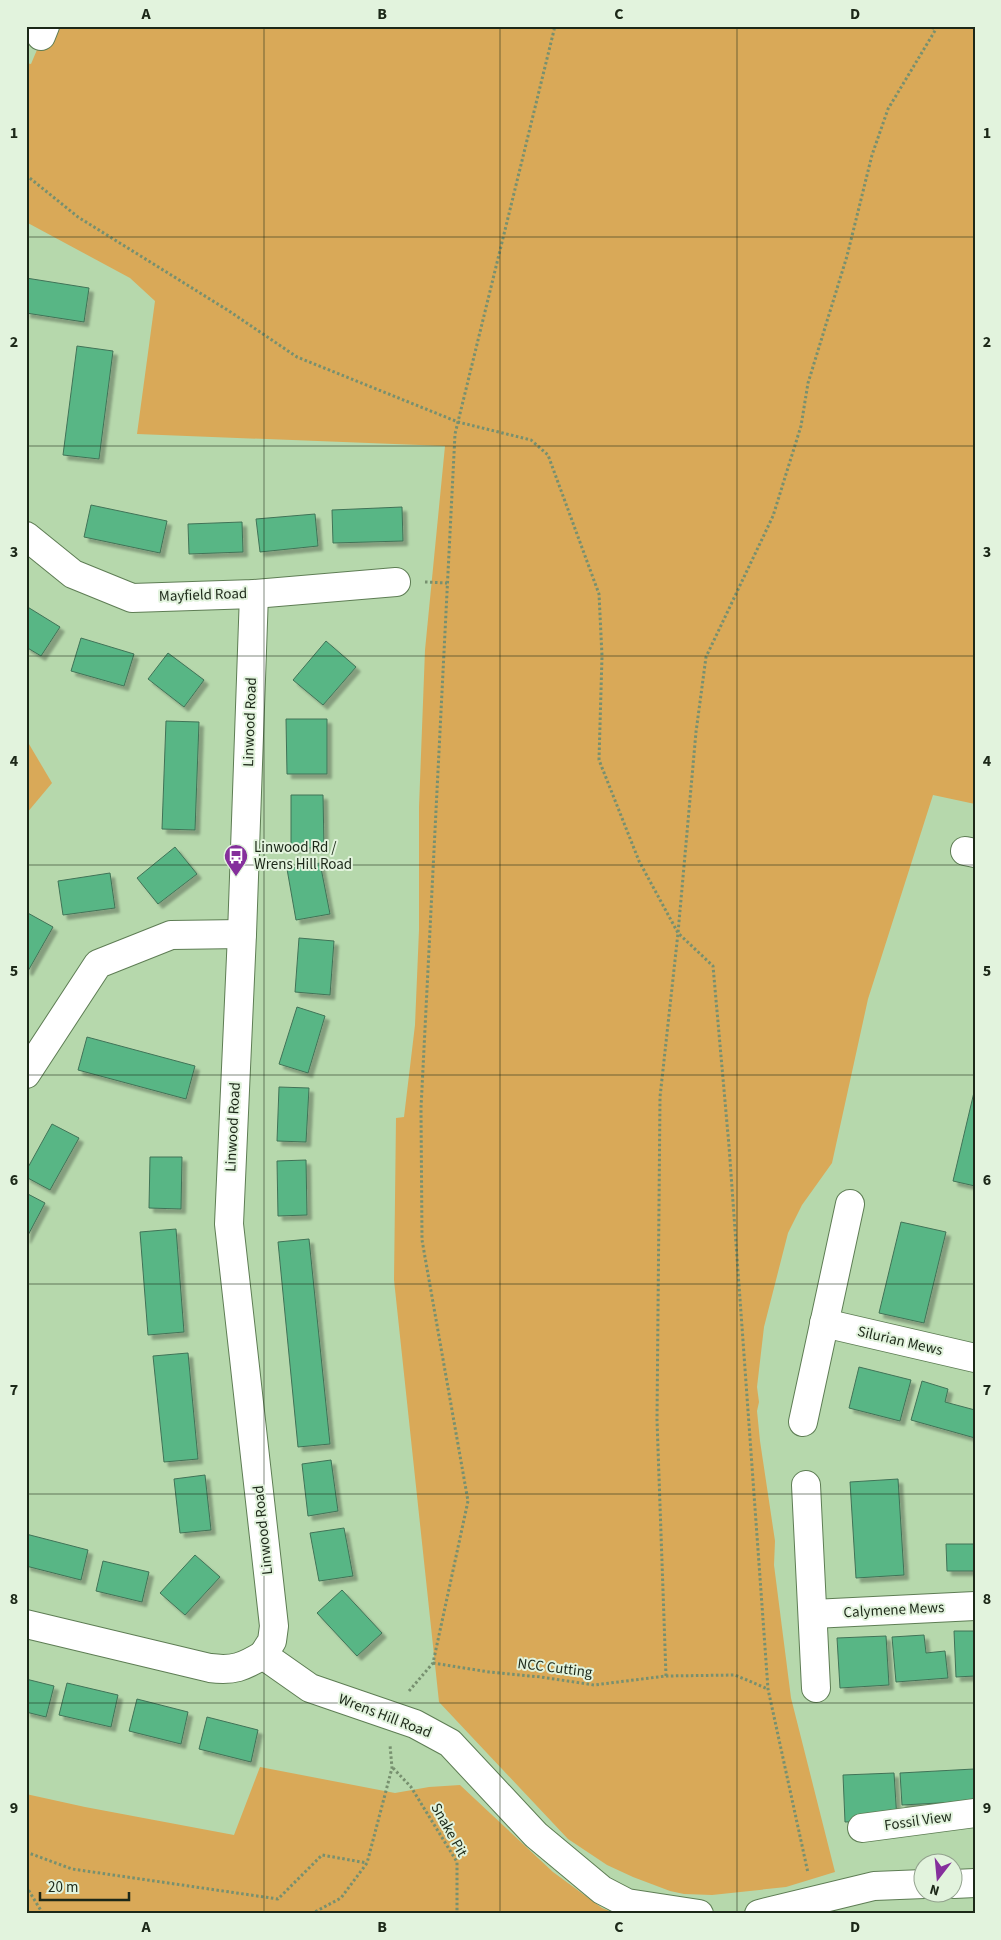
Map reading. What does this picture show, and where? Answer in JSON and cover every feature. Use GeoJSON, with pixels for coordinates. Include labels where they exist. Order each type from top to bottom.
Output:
{"type":"FeatureCollection","features":[{"type":"Feature","properties":{"kind":"street","name":"Mayfield Road"},"geometry":{"type":"LineString","coordinates":[[26,536],[73,574],[132,598],[254,594],[396,582]]}},
{"type":"Feature","properties":{"kind":"street","name":"Linwood Road"},"geometry":{"type":"LineString","coordinates":[[254,594],[229,1224],[274,1626],[272,1641],[263,1655]]}},
{"type":"Feature","properties":{"kind":"street"},"geometry":{"type":"LineString","coordinates":[[26,1074],[98,964],[171,935],[242,934]]}},
{"type":"Feature","properties":{"kind":"street"},"geometry":{"type":"LineString","coordinates":[[803,1422],[850,1204]]}},
{"type":"Feature","properties":{"kind":"street","name":"Silurian Mews"},"geometry":{"type":"LineString","coordinates":[[824,1323],[975,1358]]}},
{"type":"Feature","properties":{"kind":"street"},"geometry":{"type":"LineString","coordinates":[[806,1484],[816,1688]]}},
{"type":"Feature","properties":{"kind":"street","name":"Calymene Mews"},"geometry":{"type":"LineString","coordinates":[[813,1614],[975,1606]]}},
{"type":"Feature","properties":{"kind":"street"},"geometry":{"type":"LineString","coordinates":[[26,1624],[210,1668],[227,1670],[243,1667],[263,1655]]}},
{"type":"Feature","properties":{"kind":"street","name":"Wrens Hill Road"},"geometry":{"type":"LineString","coordinates":[[263,1655],[310,1688],[415,1724],[450,1743],[536,1836],[602,1890],[627,1903],[699,1914]]}},
{"type":"Feature","properties":{"kind":"street","name":"Fossil View"},"geometry":{"type":"LineString","coordinates":[[862,1828],[975,1813]]}},
{"type":"Feature","properties":{"kind":"street"},"geometry":{"type":"LineString","coordinates":[[758,1914],[874,1886],[914,1884]]}},
{"type":"Feature","properties":{"kind":"path"},"geometry":{"type":"LineString","coordinates":[[405,1693],[411,1690],[432,1663],[468,1501],[422,1240],[420,1108],[455,434],[555,26]]}},
{"type":"Feature","properties":{"kind":"path"},"geometry":{"type":"LineString","coordinates":[[674,26],[676,28],[684,26]]}},
{"type":"Feature","properties":{"kind":"path"},"geometry":{"type":"LineString","coordinates":[[666,1676],[657,1420],[660,1096],[678,933],[696,732],[706,657],[773,516],[801,426],[808,383],[848,256],[872,155],[888,109],[936,28],[928,26]]}},
{"type":"Feature","properties":{"kind":"path"},"geometry":{"type":"LineString","coordinates":[[26,175],[78,217],[229,311],[297,357],[458,422],[531,440],[548,455],[599,594],[602,656],[599,760],[639,861],[678,933],[713,966],[729,1146],[768,1688],[810,1880]]}},
{"type":"Feature","properties":{"kind":"path","name":"NCC Cutting"},"geometry":{"type":"LineString","coordinates":[[432,1663],[594,1684],[666,1676],[735,1675],[768,1688]]}},
{"type":"Feature","properties":{"kind":"path"},"geometry":{"type":"LineString","coordinates":[[311,1914],[341,1898],[367,1863],[392,1768],[389,1741]]}},
{"type":"Feature","properties":{"kind":"path","name":"Snake Pit"},"geometry":{"type":"LineString","coordinates":[[392,1768],[411,1787],[458,1862],[457,1914]]}},
{"type":"Feature","properties":{"kind":"path"},"geometry":{"type":"LineString","coordinates":[[26,1852],[72,1869],[278,1899],[322,1855],[367,1863]]}},
{"type":"Feature","properties":{"kind":"path"},"geometry":{"type":"LineString","coordinates":[[26,1886],[43,1914]]}},
{"type":"Feature","properties":{"kind":"shaded area"},"geometry":{"type":"Polygon","coordinates":[[[47,26],[975,26],[975,804],[933,795],[868,999],[832,1163],[802,1205],[788,1233],[764,1327],[757,1387],[760,1441],[775,1541],[774,1565],[791,1698],[835,1872],[786,1887],[712,1895],[684,1894],[670,1891],[633,1877],[607,1865],[568,1839],[439,1702],[394,1280],[396,1118],[404,1117],[415,1025],[419,930],[419,807],[425,650],[445,446],[137,434],[155,301],[130,278],[26,222],[26,63],[31,64],[47,26]]]}},
{"type":"Feature","properties":{"kind":"shaded area"},"geometry":{"type":"Polygon","coordinates":[[[26,739],[52,783],[26,814],[26,739]]]}},
{"type":"Feature","properties":{"kind":"shaded area"},"geometry":{"type":"Polygon","coordinates":[[[260,1767],[395,1793],[429,1787],[460,1785],[553,1872],[602,1908],[617,1914],[26,1914],[26,1794],[234,1835],[260,1767]]]}},
{"type":"Feature","properties":{"kind":"building"},"geometry":{"type":"Polygon","coordinates":[[[26,278],[89,288],[84,322],[26,313],[26,278]]]}},
{"type":"Feature","properties":{"kind":"building"},"geometry":{"type":"Polygon","coordinates":[[[77,346],[113,351],[99,459],[63,455],[77,346]]]}},
{"type":"Feature","properties":{"kind":"building"},"geometry":{"type":"Polygon","coordinates":[[[91,505],[167,521],[160,553],[84,537],[91,505]]]}},
{"type":"Feature","properties":{"kind":"building"},"geometry":{"type":"Polygon","coordinates":[[[402,507],[403,541],[333,543],[332,510],[402,507]]]}},
{"type":"Feature","properties":{"kind":"building"},"geometry":{"type":"Polygon","coordinates":[[[315,514],[318,546],[260,552],[256,519],[315,514]]]}},
{"type":"Feature","properties":{"kind":"building"},"geometry":{"type":"Polygon","coordinates":[[[242,522],[243,552],[189,554],[188,524],[242,522]]]}},
{"type":"Feature","properties":{"kind":"building"},"geometry":{"type":"Polygon","coordinates":[[[26,606],[60,627],[41,656],[26,647],[26,606]]]}},
{"type":"Feature","properties":{"kind":"building"},"geometry":{"type":"Polygon","coordinates":[[[81,638],[134,654],[124,686],[71,671],[81,638]]]}},
{"type":"Feature","properties":{"kind":"building"},"geometry":{"type":"Polygon","coordinates":[[[326,641],[356,667],[323,705],[293,680],[326,641]]]}},
{"type":"Feature","properties":{"kind":"building"},"geometry":{"type":"Polygon","coordinates":[[[168,653],[204,680],[184,707],[148,679],[168,653]]]}},
{"type":"Feature","properties":{"kind":"building"},"geometry":{"type":"Polygon","coordinates":[[[286,719],[327,719],[327,774],[287,774],[286,719]]]}},
{"type":"Feature","properties":{"kind":"building"},"geometry":{"type":"Polygon","coordinates":[[[166,721],[199,722],[195,830],[162,829],[166,721]]]}},
{"type":"Feature","properties":{"kind":"building"},"geometry":{"type":"Polygon","coordinates":[[[291,795],[323,795],[324,848],[291,848],[291,795]]]}},
{"type":"Feature","properties":{"kind":"building"},"geometry":{"type":"Polygon","coordinates":[[[175,847],[197,874],[158,904],[137,878],[175,847]]]}},
{"type":"Feature","properties":{"kind":"building"},"geometry":{"type":"Polygon","coordinates":[[[320,863],[330,914],[296,920],[287,869],[320,863]]]}},
{"type":"Feature","properties":{"kind":"building"},"geometry":{"type":"Polygon","coordinates":[[[110,873],[115,908],[63,915],[58,881],[110,873]]]}},
{"type":"Feature","properties":{"kind":"building"},"geometry":{"type":"Polygon","coordinates":[[[26,912],[53,927],[28,971],[26,970],[26,912]]]}},
{"type":"Feature","properties":{"kind":"building"},"geometry":{"type":"Polygon","coordinates":[[[299,938],[334,941],[330,995],[295,992],[299,938]]]}},
{"type":"Feature","properties":{"kind":"building"},"geometry":{"type":"Polygon","coordinates":[[[297,1007],[325,1016],[308,1073],[279,1064],[297,1007]]]}},
{"type":"Feature","properties":{"kind":"building"},"geometry":{"type":"Polygon","coordinates":[[[87,1037],[195,1066],[186,1099],[78,1070],[87,1037]]]}},
{"type":"Feature","properties":{"kind":"building"},"geometry":{"type":"Polygon","coordinates":[[[279,1087],[309,1088],[306,1142],[277,1141],[279,1087]]]}},
{"type":"Feature","properties":{"kind":"building"},"geometry":{"type":"Polygon","coordinates":[[[975,1088],[975,1186],[953,1181],[975,1088]]]}},
{"type":"Feature","properties":{"kind":"building"},"geometry":{"type":"Polygon","coordinates":[[[52,1124],[79,1138],[50,1190],[26,1177],[26,1171],[52,1124]]]}},
{"type":"Feature","properties":{"kind":"building"},"geometry":{"type":"Polygon","coordinates":[[[150,1157],[182,1157],[181,1209],[149,1208],[150,1157]]]}},
{"type":"Feature","properties":{"kind":"building"},"geometry":{"type":"Polygon","coordinates":[[[306,1160],[307,1215],[278,1216],[277,1161],[306,1160]]]}},
{"type":"Feature","properties":{"kind":"building"},"geometry":{"type":"Polygon","coordinates":[[[26,1193],[45,1203],[26,1239],[26,1193]]]}},
{"type":"Feature","properties":{"kind":"building"},"geometry":{"type":"Polygon","coordinates":[[[901,1222],[946,1232],[924,1323],[879,1313],[901,1222]]]}},
{"type":"Feature","properties":{"kind":"building"},"geometry":{"type":"Polygon","coordinates":[[[176,1229],[184,1332],[148,1335],[140,1232],[176,1229]]]}},
{"type":"Feature","properties":{"kind":"building"},"geometry":{"type":"Polygon","coordinates":[[[309,1239],[330,1444],[298,1447],[278,1242],[309,1239]]]}},
{"type":"Feature","properties":{"kind":"building"},"geometry":{"type":"Polygon","coordinates":[[[188,1353],[198,1459],[164,1462],[153,1356],[188,1353]]]}},
{"type":"Feature","properties":{"kind":"building"},"geometry":{"type":"Polygon","coordinates":[[[859,1367],[911,1380],[900,1421],[849,1408],[859,1367]]]}},
{"type":"Feature","properties":{"kind":"building"},"geometry":{"type":"Polygon","coordinates":[[[922,1381],[948,1389],[945,1402],[975,1410],[975,1438],[911,1420],[922,1381]]]}},
{"type":"Feature","properties":{"kind":"building"},"geometry":{"type":"Polygon","coordinates":[[[331,1460],[338,1511],[308,1516],[302,1464],[331,1460]]]}},
{"type":"Feature","properties":{"kind":"building"},"geometry":{"type":"Polygon","coordinates":[[[205,1475],[211,1530],[180,1533],[174,1479],[205,1475]]]}},
{"type":"Feature","properties":{"kind":"building"},"geometry":{"type":"Polygon","coordinates":[[[898,1479],[904,1575],[856,1578],[850,1482],[898,1479]]]}},
{"type":"Feature","properties":{"kind":"building"},"geometry":{"type":"Polygon","coordinates":[[[344,1528],[353,1576],[319,1581],[310,1533],[344,1528]]]}},
{"type":"Feature","properties":{"kind":"building"},"geometry":{"type":"Polygon","coordinates":[[[26,1534],[88,1550],[81,1580],[26,1566],[26,1534]]]}},
{"type":"Feature","properties":{"kind":"building"},"geometry":{"type":"Polygon","coordinates":[[[946,1544],[975,1544],[975,1571],[947,1571],[946,1544]]]}},
{"type":"Feature","properties":{"kind":"building"},"geometry":{"type":"Polygon","coordinates":[[[195,1555],[220,1577],[185,1615],[160,1593],[195,1555]]]}},
{"type":"Feature","properties":{"kind":"building"},"geometry":{"type":"Polygon","coordinates":[[[103,1561],[149,1572],[142,1602],[96,1591],[103,1561]]]}},
{"type":"Feature","properties":{"kind":"building"},"geometry":{"type":"Polygon","coordinates":[[[342,1590],[382,1633],[357,1656],[317,1613],[342,1590]]]}},
{"type":"Feature","properties":{"kind":"building"},"geometry":{"type":"Polygon","coordinates":[[[954,1631],[975,1631],[975,1676],[956,1677],[954,1631]]]}},
{"type":"Feature","properties":{"kind":"building"},"geometry":{"type":"Polygon","coordinates":[[[924,1635],[926,1653],[945,1651],[948,1678],[896,1682],[892,1637],[924,1635]]]}},
{"type":"Feature","properties":{"kind":"building"},"geometry":{"type":"Polygon","coordinates":[[[886,1636],[889,1685],[840,1688],[837,1638],[886,1636]]]}},
{"type":"Feature","properties":{"kind":"building"},"geometry":{"type":"Polygon","coordinates":[[[26,1679],[54,1686],[46,1717],[26,1712],[26,1679]]]}},
{"type":"Feature","properties":{"kind":"building"},"geometry":{"type":"Polygon","coordinates":[[[67,1683],[118,1695],[111,1727],[59,1715],[67,1683]]]}},
{"type":"Feature","properties":{"kind":"building"},"geometry":{"type":"Polygon","coordinates":[[[137,1699],[188,1712],[181,1744],[129,1731],[137,1699]]]}},
{"type":"Feature","properties":{"kind":"building"},"geometry":{"type":"Polygon","coordinates":[[[207,1717],[258,1730],[251,1762],[199,1749],[207,1717]]]}},
{"type":"Feature","properties":{"kind":"building"},"geometry":{"type":"Polygon","coordinates":[[[974,1769],[975,1801],[902,1805],[900,1773],[974,1769]]]}},
{"type":"Feature","properties":{"kind":"building"},"geometry":{"type":"Polygon","coordinates":[[[894,1773],[897,1820],[845,1822],[843,1775],[894,1773]]]}},
{"type":"Feature","properties":{"kind":"place","name":"Linwood Rd / Wrens Hill Road"},"geometry":{"type":"Point","coordinates":[236,877]}}]}
